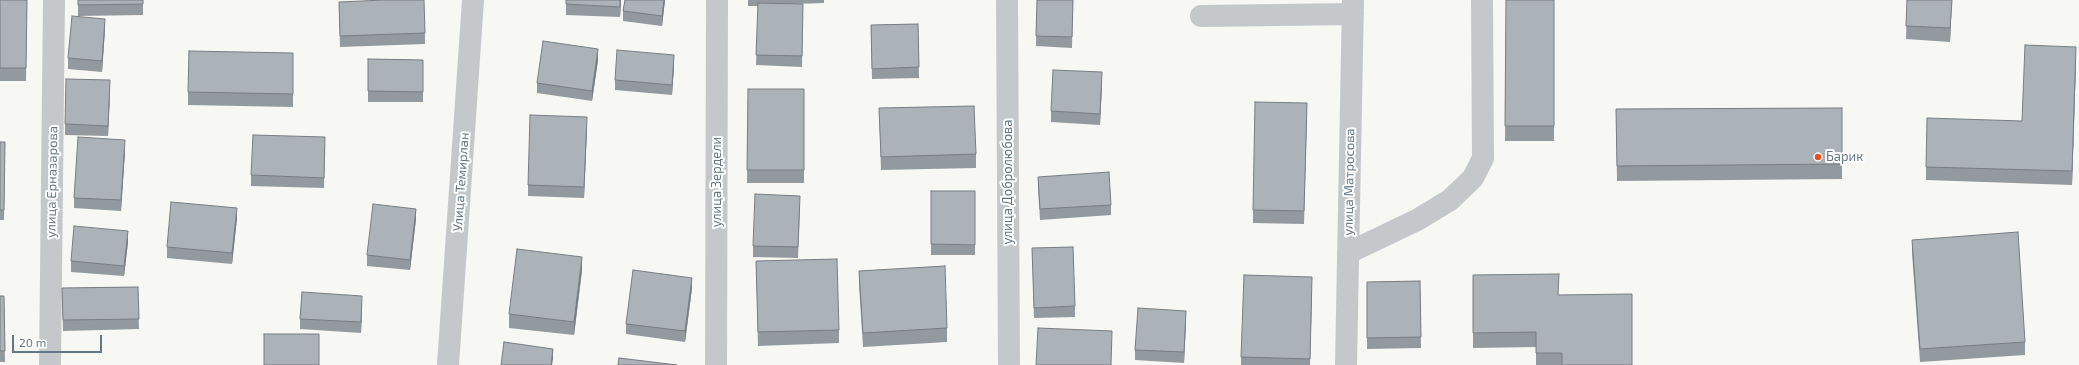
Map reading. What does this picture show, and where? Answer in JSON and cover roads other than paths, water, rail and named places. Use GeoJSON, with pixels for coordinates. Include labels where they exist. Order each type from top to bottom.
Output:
{"type":"FeatureCollection","features":[{"type":"Feature","properties":{"kind":"street","name":"улица Ерназарова"},"geometry":{"type":"LineString","coordinates":[[50,365],[54,0]]}},
{"type":"Feature","properties":{"kind":"street","name":"Улица Темирлан"},"geometry":{"type":"LineString","coordinates":[[448,365],[473,0]]}},
{"type":"Feature","properties":{"kind":"street","name":"улица Зердели"},"geometry":{"type":"LineString","coordinates":[[716,365],[717,0]]}},
{"type":"Feature","properties":{"kind":"street","name":"улица Добролюбова"},"geometry":{"type":"LineString","coordinates":[[1007,0],[1009,365]]}},
{"type":"Feature","properties":{"kind":"street"},"geometry":{"type":"LineString","coordinates":[[1348,253],[1417,220],[1450,200],[1473,178],[1483,158],[1482,0]]}},
{"type":"Feature","properties":{"kind":"street"},"geometry":{"type":"LineString","coordinates":[[1201,16],[1353,7]]}},
{"type":"Feature","properties":{"kind":"street","name":"улица Матросова"},"geometry":{"type":"LineString","coordinates":[[1346,365],[1353,7]]}},
{"type":"Feature","properties":{"kind":"place","name":"Барик"},"geometry":{"type":"Point","coordinates":[1818,157]}}]}
